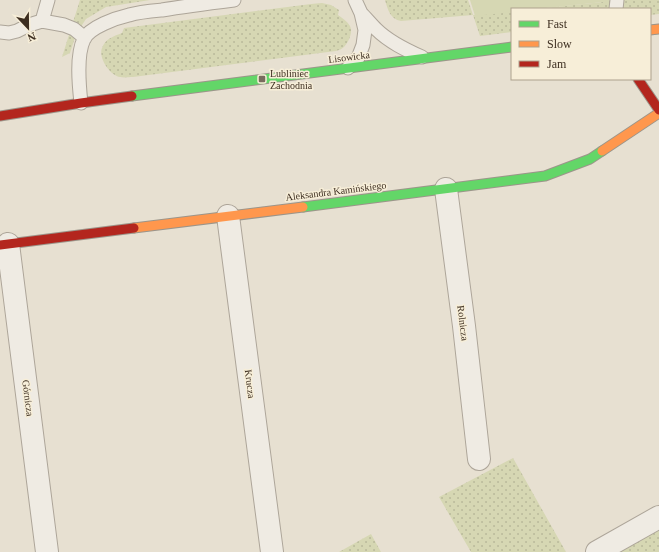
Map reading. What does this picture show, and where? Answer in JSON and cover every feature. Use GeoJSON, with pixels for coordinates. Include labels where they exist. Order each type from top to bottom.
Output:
{"type":"FeatureCollection","features":[{"type":"Feature","properties":{"kind":"street","name":"Lisowicka"},"geometry":{"type":"LineString","coordinates":[[0,116],[75,103],[511,47]]}},
{"type":"Feature","properties":{"kind":"street"},"geometry":{"type":"LineString","coordinates":[[639,80],[659,110]]}},
{"type":"Feature","properties":{"kind":"street","name":"Lisowicka"},"geometry":{"type":"LineString","coordinates":[[15,105],[75,103]]}},
{"type":"Feature","properties":{"kind":"street","name":"Aleksandra Kamińskiego"},"geometry":{"type":"LineString","coordinates":[[4,244],[545,176],[590,159],[659,113]]}},
{"type":"Feature","properties":{"kind":"street","name":"Rolnicza"},"geometry":{"type":"LineString","coordinates":[[446,189],[464,326],[479,459]]}},
{"type":"Feature","properties":{"kind":"street","name":"Krucza"},"geometry":{"type":"LineString","coordinates":[[228,216],[272,552]]}},
{"type":"Feature","properties":{"kind":"street","name":"Górnicza"},"geometry":{"type":"LineString","coordinates":[[4,244],[42,551]]}},
{"type":"Feature","properties":{"kind":"street"},"geometry":{"type":"LineString","coordinates":[[597,552],[659,517]]}},
{"type":"Feature","properties":{"kind":"lane"},"geometry":{"type":"LineString","coordinates":[[42,21],[48,0]]}},
{"type":"Feature","properties":{"kind":"lane"},"geometry":{"type":"LineString","coordinates":[[75,103],[79,84],[82,46],[85,38],[92,31],[100,26],[130,14],[234,0]]}},
{"type":"Feature","properties":{"kind":"lane"},"geometry":{"type":"LineString","coordinates":[[348,68],[358,58],[363,45],[365,30],[361,13],[355,0]]}},
{"type":"Feature","properties":{"kind":"lane"},"geometry":{"type":"LineString","coordinates":[[361,13],[376,30],[391,41],[426,58]]}},
{"type":"Feature","properties":{"kind":"lane"},"geometry":{"type":"LineString","coordinates":[[0,32],[9,33],[17,31],[42,21],[64,25],[85,38]]}},
{"type":"Feature","properties":{"kind":"green space"},"geometry":{"type":"Polygon","coordinates":[[[80,0],[150,0],[106,7],[86,19],[76,34],[70,53],[62,57],[80,0]]]}},
{"type":"Feature","properties":{"kind":"green space"},"geometry":{"type":"Polygon","coordinates":[[[385,0],[468,0],[473,15],[401,21],[394,18],[388,11],[385,0]]]}},
{"type":"Feature","properties":{"kind":"green space"},"geometry":{"type":"Polygon","coordinates":[[[470,0],[603,0],[603,2],[546,8],[511,8],[511,12],[475,16],[470,0]]]}},
{"type":"Feature","properties":{"kind":"green space"},"geometry":{"type":"Polygon","coordinates":[[[603,0],[659,0],[659,14],[651,15],[651,8],[544,8],[603,2],[603,0]]]}},
{"type":"Feature","properties":{"kind":"green space"},"geometry":{"type":"Polygon","coordinates":[[[322,3],[331,5],[339,10],[338,15],[351,28],[351,34],[347,42],[343,48],[336,51],[133,77],[116,76],[109,70],[103,61],[101,52],[103,45],[110,38],[122,33],[124,28],[322,3]]]}},
{"type":"Feature","properties":{"kind":"green space"},"geometry":{"type":"Polygon","coordinates":[[[511,11],[511,32],[480,36],[473,15],[511,11]]]}},
{"type":"Feature","properties":{"kind":"green space"},"geometry":{"type":"Polygon","coordinates":[[[513,458],[566,552],[471,552],[439,497],[513,458]]]}},
{"type":"Feature","properties":{"kind":"green space"},"geometry":{"type":"Polygon","coordinates":[[[659,530],[659,552],[619,552],[659,530]]]}},
{"type":"Feature","properties":{"kind":"green space"},"geometry":{"type":"Polygon","coordinates":[[[371,534],[381,552],[339,552],[371,534]]]}},
{"type":"Feature","properties":{"kind":"traffic: fast"},"geometry":{"type":"LineString","coordinates":[[132,96],[511,47]]}},
{"type":"Feature","properties":{"kind":"traffic: fast"},"geometry":{"type":"LineString","coordinates":[[303,207],[545,176],[590,159],[602,151]]}},
{"type":"Feature","properties":{"kind":"traffic: slow"},"geometry":{"type":"LineString","coordinates":[[651,30],[659,29]]}},
{"type":"Feature","properties":{"kind":"traffic: slow"},"geometry":{"type":"LineString","coordinates":[[602,151],[659,113]]}},
{"type":"Feature","properties":{"kind":"traffic: slow"},"geometry":{"type":"LineString","coordinates":[[134,228],[303,207]]}},
{"type":"Feature","properties":{"kind":"traffic: jam"},"geometry":{"type":"LineString","coordinates":[[639,80],[659,110]]}},
{"type":"Feature","properties":{"kind":"traffic: jam"},"geometry":{"type":"LineString","coordinates":[[0,116],[132,96]]}},
{"type":"Feature","properties":{"kind":"traffic: jam"},"geometry":{"type":"LineString","coordinates":[[0,245],[134,228]]}},
{"type":"Feature","properties":{"kind":"place","name":"Lubliniec Zachodnia"},"geometry":{"type":"Point","coordinates":[262,79]}}]}
